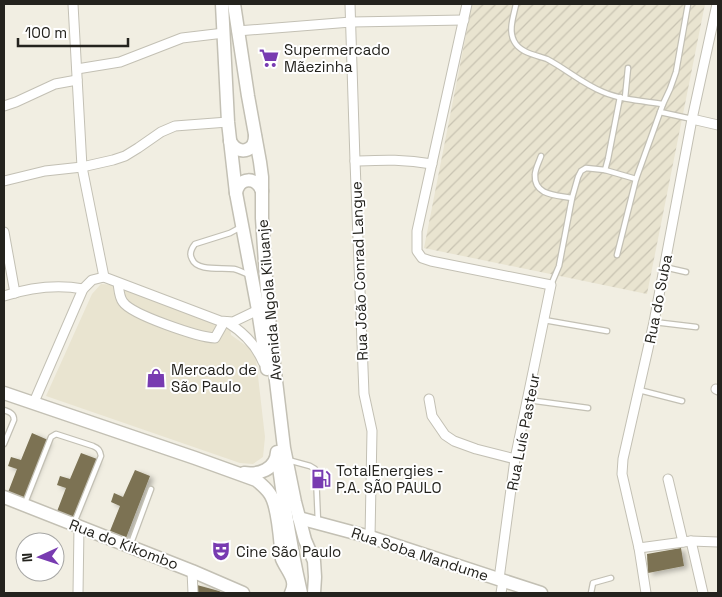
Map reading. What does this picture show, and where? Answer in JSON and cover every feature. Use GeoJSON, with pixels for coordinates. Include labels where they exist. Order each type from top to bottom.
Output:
{"type":"FeatureCollection","features":[{"type":"Feature","properties":{"kind":"main road","name":"Avenida Ngola Kiluanje"},"geometry":{"type":"LineString","coordinates":[[222,4],[228,122],[236,193],[258,310],[280,454],[305,540],[314,561],[314,593]]}},
{"type":"Feature","properties":{"kind":"main road","name":"Avenida Ngola Kiluanje"},"geometry":{"type":"LineString","coordinates":[[234,4],[260,162],[266,278],[285,509],[302,593]]}},
{"type":"Feature","properties":{"kind":"main road"},"geometry":{"type":"LineString","coordinates":[[230,141],[235,148],[243,150],[254,144],[255,136]]}},
{"type":"Feature","properties":{"kind":"main road"},"geometry":{"type":"LineString","coordinates":[[236,193],[239,185],[250,180],[258,184],[262,191]]}},
{"type":"Feature","properties":{"kind":"main road"},"geometry":{"type":"LineString","coordinates":[[4,393],[256,480],[271,496],[276,515],[282,559],[290,570],[293,582],[294,589],[291,593]]}},
{"type":"Feature","properties":{"kind":"main road"},"geometry":{"type":"LineString","coordinates":[[236,473],[257,474],[263,472],[274,463],[280,454]]}},
{"type":"Feature","properties":{"kind":"main road","name":"Rua do Kikombo"},"geometry":{"type":"LineString","coordinates":[[4,497],[243,593]]}},
{"type":"Feature","properties":{"kind":"main road","name":"Rua Soba Mandume"},"geometry":{"type":"LineString","coordinates":[[299,518],[370,537],[501,585],[541,593]]}},
{"type":"Feature","properties":{"kind":"street"},"geometry":{"type":"LineString","coordinates":[[73,4],[82,167],[104,277]]}},
{"type":"Feature","properties":{"kind":"street","name":"Rua João Conrad Langue"},"geometry":{"type":"LineString","coordinates":[[350,4],[364,394],[372,431],[370,537]]}},
{"type":"Feature","properties":{"kind":"street"},"geometry":{"type":"LineString","coordinates":[[468,4],[417,231],[417,251],[422,258],[431,261],[551,285]]}},
{"type":"Feature","properties":{"kind":"street","name":"Rua do Suba"},"geometry":{"type":"LineString","coordinates":[[646,593],[639,548],[622,474],[622,459],[654,322],[692,119],[717,10]]}},
{"type":"Feature","properties":{"kind":"street"},"geometry":{"type":"LineString","coordinates":[[238,31],[351,22],[464,20]]}},
{"type":"Feature","properties":{"kind":"street"},"geometry":{"type":"LineString","coordinates":[[77,69],[120,62],[182,38],[224,33]]}},
{"type":"Feature","properties":{"kind":"street"},"geometry":{"type":"LineString","coordinates":[[4,106],[55,84],[77,80]]}},
{"type":"Feature","properties":{"kind":"street"},"geometry":{"type":"LineString","coordinates":[[692,119],[718,125]]}},
{"type":"Feature","properties":{"kind":"street"},"geometry":{"type":"LineString","coordinates":[[4,181],[45,171],[102,163],[124,156],[166,129],[189,124],[228,122]]}},
{"type":"Feature","properties":{"kind":"street"},"geometry":{"type":"LineString","coordinates":[[355,161],[394,159],[414,160],[432,164]]}},
{"type":"Feature","properties":{"kind":"street"},"geometry":{"type":"LineString","coordinates":[[4,232],[15,293]]}},
{"type":"Feature","properties":{"kind":"street"},"geometry":{"type":"LineString","coordinates":[[34,402],[83,289],[92,280],[104,277],[225,322],[240,330],[261,357],[267,370]]}},
{"type":"Feature","properties":{"kind":"street"},"geometry":{"type":"LineString","coordinates":[[118,283],[121,299],[128,308],[147,317],[206,338],[215,338],[225,322],[239,320],[258,310]]}},
{"type":"Feature","properties":{"kind":"street","name":"Rua Luís Pasteur"},"geometry":{"type":"LineString","coordinates":[[501,585],[516,459],[551,285]]}},
{"type":"Feature","properties":{"kind":"street"},"geometry":{"type":"LineString","coordinates":[[4,296],[48,287],[83,289]]}},
{"type":"Feature","properties":{"kind":"street"},"geometry":{"type":"LineString","coordinates":[[429,399],[432,416],[445,435],[454,442],[516,459]]}},
{"type":"Feature","properties":{"kind":"street"},"geometry":{"type":"LineString","coordinates":[[668,479],[703,593]]}},
{"type":"Feature","properties":{"kind":"street"},"geometry":{"type":"LineString","coordinates":[[76,526],[78,593]]}},
{"type":"Feature","properties":{"kind":"street"},"geometry":{"type":"LineString","coordinates":[[639,548],[687,542],[718,542]]}},
{"type":"Feature","properties":{"kind":"street"},"geometry":{"type":"LineString","coordinates":[[192,571],[192,593]]}},
{"type":"Feature","properties":{"kind":"lane"},"geometry":{"type":"LineString","coordinates":[[516,4],[511,29],[514,42],[524,52],[547,60],[603,92],[622,98],[663,104]]}},
{"type":"Feature","properties":{"kind":"lane"},"geometry":{"type":"LineString","coordinates":[[617,255],[636,179],[676,72],[688,4]]}},
{"type":"Feature","properties":{"kind":"lane"},"geometry":{"type":"LineString","coordinates":[[605,170],[628,68]]}},
{"type":"Feature","properties":{"kind":"lane"},"geometry":{"type":"LineString","coordinates":[[660,112],[692,119]]}},
{"type":"Feature","properties":{"kind":"lane"},"geometry":{"type":"LineString","coordinates":[[541,156],[535,176],[537,186],[543,192],[572,198]]}},
{"type":"Feature","properties":{"kind":"lane"},"geometry":{"type":"LineString","coordinates":[[551,285],[559,266],[572,198],[581,171],[586,168],[605,170],[636,179]]}},
{"type":"Feature","properties":{"kind":"lane"},"geometry":{"type":"LineString","coordinates":[[242,227],[230,233],[195,244],[192,248],[191,257],[193,262],[202,267],[235,269],[251,276]]}},
{"type":"Feature","properties":{"kind":"lane"},"geometry":{"type":"LineString","coordinates":[[664,267],[686,272]]}},
{"type":"Feature","properties":{"kind":"lane"},"geometry":{"type":"LineString","coordinates":[[544,320],[607,331]]}},
{"type":"Feature","properties":{"kind":"lane"},"geometry":{"type":"LineString","coordinates":[[654,322],[696,327]]}},
{"type":"Feature","properties":{"kind":"lane"},"geometry":{"type":"LineString","coordinates":[[639,390],[682,401]]}},
{"type":"Feature","properties":{"kind":"lane"},"geometry":{"type":"LineString","coordinates":[[528,400],[588,408]]}},
{"type":"Feature","properties":{"kind":"lane"},"geometry":{"type":"LineString","coordinates":[[4,410],[14,417],[4,444]]}},
{"type":"Feature","properties":{"kind":"lane"},"geometry":{"type":"LineString","coordinates":[[24,505],[53,435],[56,434],[98,448],[101,456],[76,526]]}},
{"type":"Feature","properties":{"kind":"lane"},"geometry":{"type":"LineString","coordinates":[[280,454],[315,469],[318,523]]}},
{"type":"Feature","properties":{"kind":"lane"},"geometry":{"type":"LineString","coordinates":[[130,546],[151,489]]}},
{"type":"Feature","properties":{"kind":"lane"},"geometry":{"type":"LineString","coordinates":[[592,593],[593,583],[611,578]]}},
{"type":"Feature","properties":{"kind":"shaded area"},"geometry":{"type":"Polygon","coordinates":[[[472,4],[705,4],[647,294],[424,248],[472,4]]]}},
{"type":"Feature","properties":{"kind":"shaded area","name":"Mercado de São Paulo"},"geometry":{"type":"Polygon","coordinates":[[[101,284],[116,285],[230,326],[231,335],[248,347],[256,359],[265,437],[263,457],[253,464],[240,463],[46,396],[92,294],[101,284]]]}},
{"type":"Feature","properties":{"kind":"building"},"geometry":{"type":"Polygon","coordinates":[[[32,433],[48,440],[23,501],[7,495],[17,469],[8,466],[11,457],[21,460],[32,433]]]}},
{"type":"Feature","properties":{"kind":"building"},"geometry":{"type":"Polygon","coordinates":[[[81,453],[97,459],[72,520],[56,514],[66,488],[57,485],[60,476],[70,479],[81,453]]]}},
{"type":"Feature","properties":{"kind":"building"},"geometry":{"type":"Polygon","coordinates":[[[135,470],[150,476],[126,538],[110,531],[120,506],[111,502],[114,493],[123,497],[135,470]]]}},
{"type":"Feature","properties":{"kind":"building"},"geometry":{"type":"Polygon","coordinates":[[[681,548],[684,566],[648,573],[647,554],[681,548]]]}},
{"type":"Feature","properties":{"kind":"building"},"geometry":{"type":"Polygon","coordinates":[[[197,585],[219,591],[223,593],[197,593],[197,585]]]}},
{"type":"Feature","properties":{"kind":"place","name":"Supermercado Mãezinha"},"geometry":{"type":"Point","coordinates":[269,58]}},
{"type":"Feature","properties":{"kind":"place","name":"Mercado de São Paulo"},"geometry":{"type":"Point","coordinates":[156,378]}},
{"type":"Feature","properties":{"kind":"place","name":"TotalEnergies - P.A. SÃO PAULO"},"geometry":{"type":"Point","coordinates":[321,479]}},
{"type":"Feature","properties":{"kind":"place","name":"Cine São Paulo"},"geometry":{"type":"Point","coordinates":[221,551]}}]}
